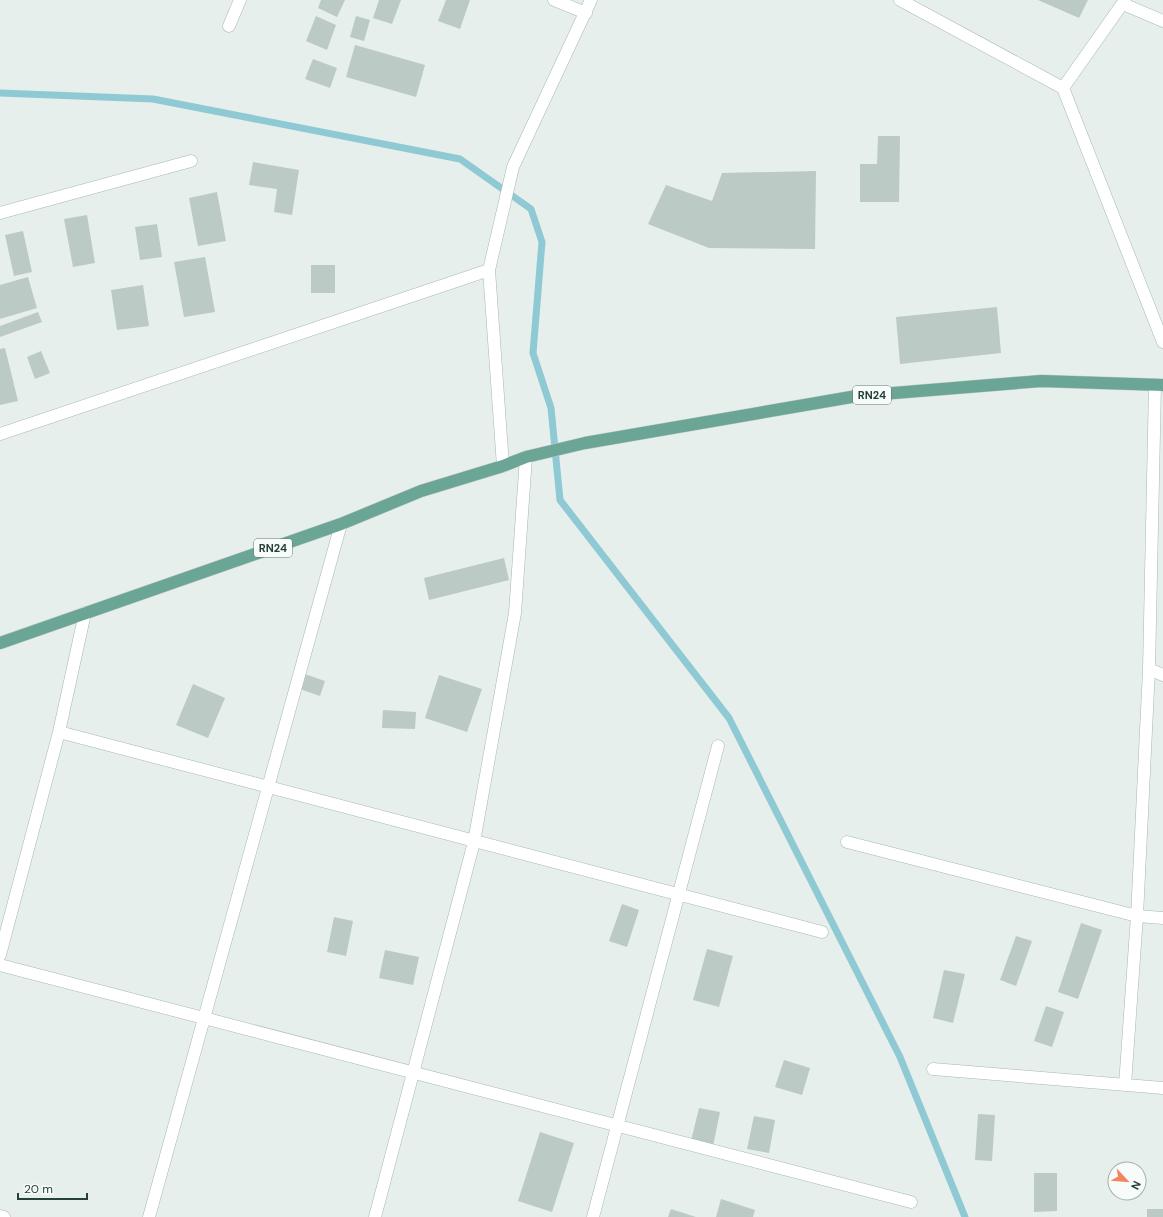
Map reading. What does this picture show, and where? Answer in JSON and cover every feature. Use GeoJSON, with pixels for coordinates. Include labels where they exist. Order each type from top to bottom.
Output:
{"type":"FeatureCollection","features":[{"type":"Feature","properties":{"kind":"main road","name":"RN24"},"geometry":{"type":"LineString","coordinates":[[0,643],[341,524],[421,491],[503,466],[526,457],[585,443],[857,396],[1041,381],[1159,385]]}},
{"type":"Feature","properties":{"kind":"street"},"geometry":{"type":"LineString","coordinates":[[229,26],[240,0]]}},
{"type":"Feature","properties":{"kind":"street"},"geometry":{"type":"LineString","coordinates":[[554,0],[586,13]]}},
{"type":"Feature","properties":{"kind":"street"},"geometry":{"type":"LineString","coordinates":[[503,466],[489,270],[513,167],[591,0]]}},
{"type":"Feature","properties":{"kind":"street"},"geometry":{"type":"LineString","coordinates":[[900,0],[1063,88],[1163,342]]}},
{"type":"Feature","properties":{"kind":"street"},"geometry":{"type":"LineString","coordinates":[[1063,88],[1124,2],[1163,21]]}},
{"type":"Feature","properties":{"kind":"street"},"geometry":{"type":"LineString","coordinates":[[0,213],[191,161]]}},
{"type":"Feature","properties":{"kind":"street"},"geometry":{"type":"LineString","coordinates":[[0,434],[489,270]]}},
{"type":"Feature","properties":{"kind":"street"},"geometry":{"type":"LineString","coordinates":[[1125,1085],[1137,916],[1149,669],[1159,385]]}},
{"type":"Feature","properties":{"kind":"street"},"geometry":{"type":"LineString","coordinates":[[375,1217],[474,842],[515,613],[526,457]]}},
{"type":"Feature","properties":{"kind":"street"},"geometry":{"type":"LineString","coordinates":[[148,1217],[341,524]]}},
{"type":"Feature","properties":{"kind":"street"},"geometry":{"type":"LineString","coordinates":[[0,955],[59,732],[85,614]]}},
{"type":"Feature","properties":{"kind":"street"},"geometry":{"type":"LineString","coordinates":[[1149,669],[1163,675]]}},
{"type":"Feature","properties":{"kind":"street"},"geometry":{"type":"LineString","coordinates":[[59,732],[822,932]]}},
{"type":"Feature","properties":{"kind":"street"},"geometry":{"type":"LineString","coordinates":[[593,1217],[718,746]]}},
{"type":"Feature","properties":{"kind":"street"},"geometry":{"type":"LineString","coordinates":[[847,842],[1137,916],[1163,918]]}},
{"type":"Feature","properties":{"kind":"street"},"geometry":{"type":"LineString","coordinates":[[0,965],[911,1202]]}},
{"type":"Feature","properties":{"kind":"street"},"geometry":{"type":"LineString","coordinates":[[933,1069],[1163,1088]]}},
{"type":"Feature","properties":{"kind":"street"},"geometry":{"type":"LineString","coordinates":[[0,1216],[4,1217]]}},
{"type":"Feature","properties":{"kind":"building"},"geometry":{"type":"Polygon","coordinates":[[[321,0],[345,0],[337,17],[318,8],[321,0]]]}},
{"type":"Feature","properties":{"kind":"building"},"geometry":{"type":"Polygon","coordinates":[[[379,0],[401,0],[392,24],[373,18],[379,0]]]}},
{"type":"Feature","properties":{"kind":"building"},"geometry":{"type":"Polygon","coordinates":[[[446,0],[470,0],[460,29],[438,21],[446,0]]]}},
{"type":"Feature","properties":{"kind":"building"},"geometry":{"type":"Polygon","coordinates":[[[1038,0],[1088,0],[1079,18],[1038,0]]]}},
{"type":"Feature","properties":{"kind":"building"},"geometry":{"type":"Polygon","coordinates":[[[316,16],[336,25],[327,50],[306,41],[316,16]]]}},
{"type":"Feature","properties":{"kind":"building"},"geometry":{"type":"Polygon","coordinates":[[[356,16],[370,20],[364,41],[350,37],[356,16]]]}},
{"type":"Feature","properties":{"kind":"building"},"geometry":{"type":"Polygon","coordinates":[[[355,45],[425,65],[416,97],[346,77],[355,45]]]}},
{"type":"Feature","properties":{"kind":"building"},"geometry":{"type":"Polygon","coordinates":[[[313,59],[337,68],[330,88],[305,79],[313,59]]]}},
{"type":"Feature","properties":{"kind":"building"},"geometry":{"type":"Polygon","coordinates":[[[878,136],[900,136],[899,202],[860,202],[860,164],[877,164],[878,136]]]}},
{"type":"Feature","properties":{"kind":"building"},"geometry":{"type":"Polygon","coordinates":[[[253,162],[299,170],[292,215],[274,212],[277,189],[249,185],[253,162]]]}},
{"type":"Feature","properties":{"kind":"building"},"geometry":{"type":"Polygon","coordinates":[[[816,171],[815,249],[709,248],[648,224],[666,185],[712,201],[722,173],[816,171]]]}},
{"type":"Feature","properties":{"kind":"building"},"geometry":{"type":"Polygon","coordinates":[[[217,192],[226,241],[198,246],[189,198],[217,192]]]}},
{"type":"Feature","properties":{"kind":"building"},"geometry":{"type":"Polygon","coordinates":[[[87,215],[95,263],[73,267],[64,219],[87,215]]]}},
{"type":"Feature","properties":{"kind":"building"},"geometry":{"type":"Polygon","coordinates":[[[157,224],[162,257],[140,260],[135,227],[157,224]]]}},
{"type":"Feature","properties":{"kind":"building"},"geometry":{"type":"Polygon","coordinates":[[[23,231],[32,272],[14,276],[5,235],[23,231]]]}},
{"type":"Feature","properties":{"kind":"building"},"geometry":{"type":"Polygon","coordinates":[[[205,257],[215,312],[184,317],[174,262],[205,257]]]}},
{"type":"Feature","properties":{"kind":"building"},"geometry":{"type":"Polygon","coordinates":[[[311,265],[335,265],[335,293],[311,293],[311,265]]]}},
{"type":"Feature","properties":{"kind":"building"},"geometry":{"type":"Polygon","coordinates":[[[28,277],[37,308],[0,319],[0,285],[28,277]]]}},
{"type":"Feature","properties":{"kind":"building"},"geometry":{"type":"Polygon","coordinates":[[[143,285],[149,326],[117,330],[111,290],[143,285]]]}},
{"type":"Feature","properties":{"kind":"building"},"geometry":{"type":"Polygon","coordinates":[[[997,307],[1001,353],[900,364],[896,317],[997,307]]]}},
{"type":"Feature","properties":{"kind":"building"},"geometry":{"type":"Polygon","coordinates":[[[38,312],[42,322],[0,337],[0,326],[38,312]]]}},
{"type":"Feature","properties":{"kind":"building"},"geometry":{"type":"Polygon","coordinates":[[[5,348],[18,401],[0,405],[0,349],[5,348]]]}},
{"type":"Feature","properties":{"kind":"building"},"geometry":{"type":"Polygon","coordinates":[[[41,351],[50,373],[35,379],[27,357],[41,351]]]}},
{"type":"Feature","properties":{"kind":"building"},"geometry":{"type":"Polygon","coordinates":[[[504,558],[509,580],[429,600],[424,578],[504,558]]]}},
{"type":"Feature","properties":{"kind":"building"},"geometry":{"type":"Polygon","coordinates":[[[302,673],[325,681],[320,696],[297,688],[302,673]]]}},
{"type":"Feature","properties":{"kind":"building"},"geometry":{"type":"Polygon","coordinates":[[[439,675],[482,689],[467,732],[425,718],[439,675]]]}},
{"type":"Feature","properties":{"kind":"building"},"geometry":{"type":"Polygon","coordinates":[[[193,684],[225,698],[208,738],[176,725],[193,684]]]}},
{"type":"Feature","properties":{"kind":"building"},"geometry":{"type":"Polygon","coordinates":[[[383,710],[416,712],[415,729],[382,728],[383,710]]]}},
{"type":"Feature","properties":{"kind":"building"},"geometry":{"type":"Polygon","coordinates":[[[622,904],[639,910],[627,947],[609,941],[622,904]]]}},
{"type":"Feature","properties":{"kind":"building"},"geometry":{"type":"Polygon","coordinates":[[[334,917],[353,921],[346,956],[327,952],[334,917]]]}},
{"type":"Feature","properties":{"kind":"building"},"geometry":{"type":"Polygon","coordinates":[[[1081,923],[1102,930],[1078,999],[1058,992],[1081,923]]]}},
{"type":"Feature","properties":{"kind":"building"},"geometry":{"type":"Polygon","coordinates":[[[1016,936],[1032,941],[1016,986],[1000,980],[1016,936]]]}},
{"type":"Feature","properties":{"kind":"building"},"geometry":{"type":"Polygon","coordinates":[[[707,949],[733,956],[719,1007],[693,1000],[707,949]]]}},
{"type":"Feature","properties":{"kind":"building"},"geometry":{"type":"Polygon","coordinates":[[[385,950],[419,957],[413,985],[379,978],[385,950]]]}},
{"type":"Feature","properties":{"kind":"building"},"geometry":{"type":"Polygon","coordinates":[[[944,970],[965,974],[953,1023],[933,1018],[944,970]]]}},
{"type":"Feature","properties":{"kind":"building"},"geometry":{"type":"Polygon","coordinates":[[[1046,1006],[1064,1012],[1052,1047],[1034,1041],[1046,1006]]]}},
{"type":"Feature","properties":{"kind":"building"},"geometry":{"type":"Polygon","coordinates":[[[784,1060],[810,1068],[802,1095],[775,1087],[784,1060]]]}},
{"type":"Feature","properties":{"kind":"building"},"geometry":{"type":"Polygon","coordinates":[[[699,1108],[720,1112],[713,1146],[691,1141],[699,1108]]]}},
{"type":"Feature","properties":{"kind":"building"},"geometry":{"type":"Polygon","coordinates":[[[978,1114],[995,1115],[992,1161],[975,1160],[978,1114]]]}},
{"type":"Feature","properties":{"kind":"building"},"geometry":{"type":"Polygon","coordinates":[[[754,1116],[775,1120],[769,1153],[747,1149],[754,1116]]]}},
{"type":"Feature","properties":{"kind":"building"},"geometry":{"type":"Polygon","coordinates":[[[540,1132],[574,1143],[552,1212],[518,1201],[540,1132]]]}},
{"type":"Feature","properties":{"kind":"building"},"geometry":{"type":"Polygon","coordinates":[[[1034,1173],[1057,1173],[1057,1211],[1034,1212],[1034,1173]]]}},
{"type":"Feature","properties":{"kind":"building"},"geometry":{"type":"Polygon","coordinates":[[[721,1199],[755,1210],[753,1217],[716,1217],[721,1199]]]}},
{"type":"Feature","properties":{"kind":"building"},"geometry":{"type":"Polygon","coordinates":[[[671,1209],[696,1217],[668,1217],[671,1209]]]}},
{"type":"Feature","properties":{"kind":"building"},"geometry":{"type":"Polygon","coordinates":[[[1147,1209],[1163,1209],[1163,1217],[1147,1217],[1147,1209]]]}},
{"type":"Feature","properties":{"kind":"waterway"},"geometry":{"type":"LineString","coordinates":[[0,93],[153,99],[460,159],[531,209],[542,242],[533,353],[551,408],[560,500],[729,718],[900,1057],[965,1217]]}}]}
